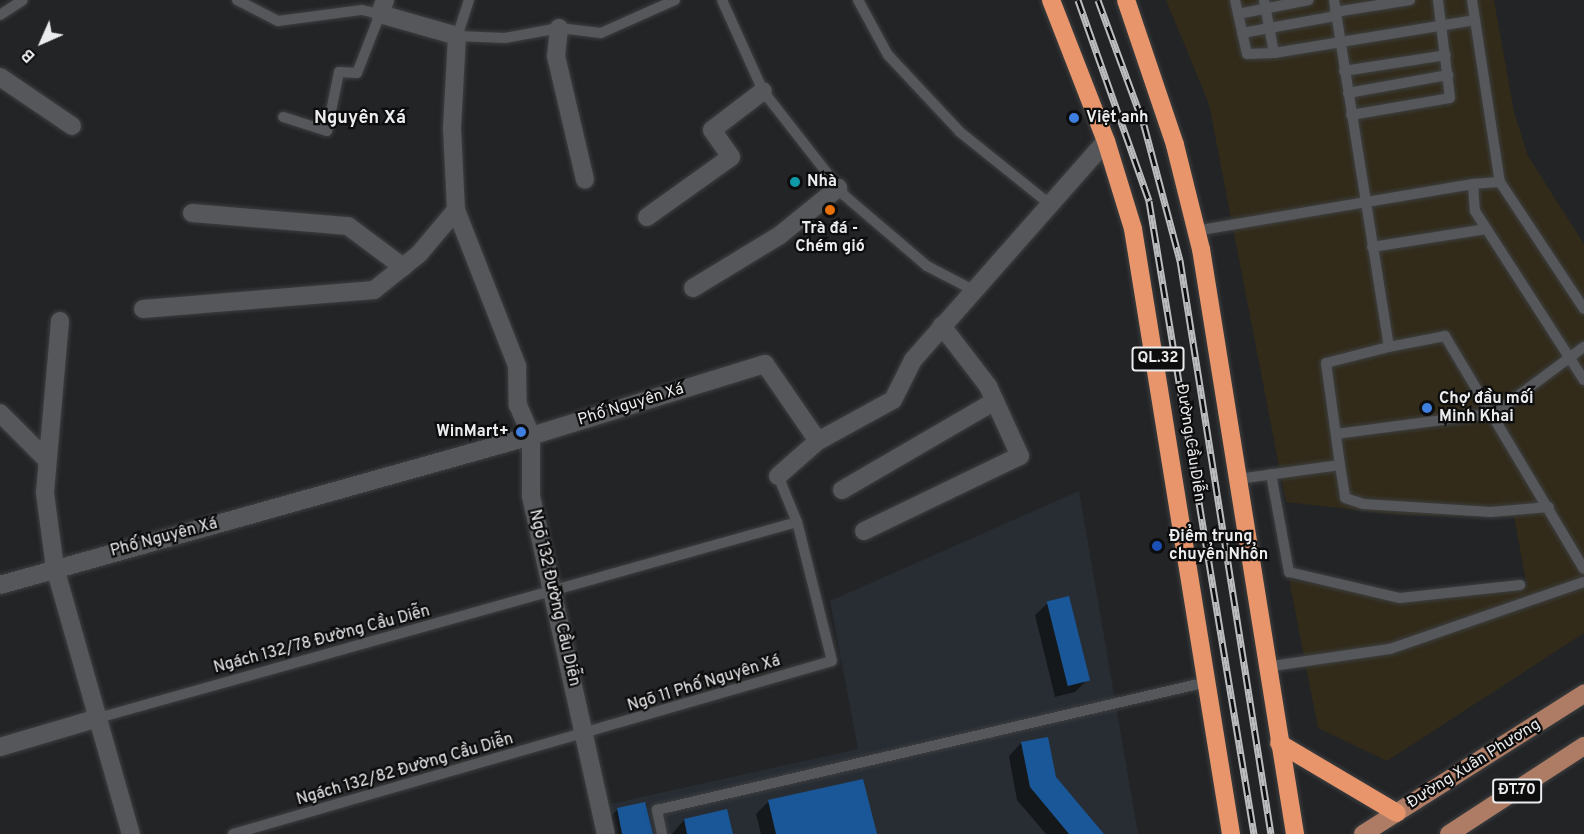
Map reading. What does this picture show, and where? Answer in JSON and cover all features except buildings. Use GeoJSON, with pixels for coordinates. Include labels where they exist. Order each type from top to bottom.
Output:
{"type":"FeatureCollection","features":[{"type":"Feature","properties":{"kind":"highway","name":"Đường Cầu Diễn"},"geometry":{"type":"LineString","coordinates":[[1051,0],[1106,141],[1133,229],[1151,315],[1231,834]]}},
{"type":"Feature","properties":{"kind":"highway"},"geometry":{"type":"LineString","coordinates":[[1126,0],[1175,145],[1195,231],[1238,479],[1265,667],[1295,834]]}},
{"type":"Feature","properties":{"kind":"highway"},"geometry":{"type":"LineString","coordinates":[[1279,743],[1397,813]]}},
{"type":"Feature","properties":{"kind":"main road","name":"Đường Xuân Phương"},"geometry":{"type":"LineString","coordinates":[[1364,834],[1584,694]]}},
{"type":"Feature","properties":{"kind":"main road","name":"ĐT.70"},"geometry":{"type":"LineString","coordinates":[[1449,834],[1584,746]]}},
{"type":"Feature","properties":{"kind":"street"},"geometry":{"type":"LineString","coordinates":[[382,7],[458,36]]}},
{"type":"Feature","properties":{"kind":"street"},"geometry":{"type":"LineString","coordinates":[[560,28],[556,56],[585,180]]}},
{"type":"Feature","properties":{"kind":"street","name":"Ngõ 132 Đường Cầu Diễn"},"geometry":{"type":"LineString","coordinates":[[458,36],[452,128],[456,210],[517,366],[518,405],[531,436],[531,496],[606,834]]}},
{"type":"Feature","properties":{"kind":"street"},"geometry":{"type":"LineString","coordinates":[[0,77],[72,126]]}},
{"type":"Feature","properties":{"kind":"street"},"geometry":{"type":"LineString","coordinates":[[647,217],[731,157],[712,130],[763,91]]}},
{"type":"Feature","properties":{"kind":"street"},"geometry":{"type":"LineString","coordinates":[[777,476],[818,441],[892,400],[913,360],[975,291],[1047,202],[1106,141]]}},
{"type":"Feature","properties":{"kind":"street"},"geometry":{"type":"LineString","coordinates":[[693,288],[780,235],[838,188]]}},
{"type":"Feature","properties":{"kind":"street"},"geometry":{"type":"LineString","coordinates":[[143,309],[375,290],[403,267],[456,210]]}},
{"type":"Feature","properties":{"kind":"street"},"geometry":{"type":"LineString","coordinates":[[192,213],[348,226],[403,267]]}},
{"type":"Feature","properties":{"kind":"street"},"geometry":{"type":"LineString","coordinates":[[60,321],[44,457],[55,568],[131,834]]}},
{"type":"Feature","properties":{"kind":"street"},"geometry":{"type":"LineString","coordinates":[[864,531],[1020,456],[995,401],[942,326]]}},
{"type":"Feature","properties":{"kind":"street","name":"Phố Nguyên Xá"},"geometry":{"type":"LineString","coordinates":[[0,585],[531,436],[765,364],[818,441]]}},
{"type":"Feature","properties":{"kind":"street"},"geometry":{"type":"LineString","coordinates":[[842,490],[995,401]]}},
{"type":"Feature","properties":{"kind":"street"},"geometry":{"type":"LineString","coordinates":[[0,413],[44,457]]}},
{"type":"Feature","properties":{"kind":"street"},"geometry":{"type":"LineString","coordinates":[[0,747],[98,718]]}},
{"type":"Feature","properties":{"kind":"lane"},"geometry":{"type":"LineString","coordinates":[[0,15],[23,0]]}},
{"type":"Feature","properties":{"kind":"lane"},"geometry":{"type":"LineString","coordinates":[[237,0],[278,21],[382,7],[357,73],[339,72],[327,131],[283,117]]}},
{"type":"Feature","properties":{"kind":"lane"},"geometry":{"type":"LineString","coordinates":[[469,0],[458,36],[505,38],[560,28],[601,33],[675,0]]}},
{"type":"Feature","properties":{"kind":"lane"},"geometry":{"type":"LineString","coordinates":[[722,0],[763,91],[838,188],[927,266],[975,291]]}},
{"type":"Feature","properties":{"kind":"lane"},"geometry":{"type":"LineString","coordinates":[[858,0],[896,64],[960,132],[1047,202]]}},
{"type":"Feature","properties":{"kind":"lane"},"geometry":{"type":"LineString","coordinates":[[1235,0],[1247,54],[1274,53],[1475,20]]}},
{"type":"Feature","properties":{"kind":"lane"},"geometry":{"type":"LineString","coordinates":[[1238,14],[1265,4],[1309,0]]}},
{"type":"Feature","properties":{"kind":"lane"},"geometry":{"type":"LineString","coordinates":[[1334,0],[1389,348]]}},
{"type":"Feature","properties":{"kind":"lane"},"geometry":{"type":"LineString","coordinates":[[1242,33],[1410,0]]}},
{"type":"Feature","properties":{"kind":"lane"},"geometry":{"type":"LineString","coordinates":[[1351,115],[1450,98],[1438,0]]}},
{"type":"Feature","properties":{"kind":"lane"},"geometry":{"type":"LineString","coordinates":[[1472,0],[1500,182],[1584,309]]}},
{"type":"Feature","properties":{"kind":"lane"},"geometry":{"type":"LineString","coordinates":[[1265,4],[1274,53]]}},
{"type":"Feature","properties":{"kind":"lane"},"geometry":{"type":"LineString","coordinates":[[1344,71],[1446,55]]}},
{"type":"Feature","properties":{"kind":"lane"},"geometry":{"type":"LineString","coordinates":[[1348,93],[1448,75]]}},
{"type":"Feature","properties":{"kind":"lane"},"geometry":{"type":"LineString","coordinates":[[1195,231],[1365,200],[1500,182]]}},
{"type":"Feature","properties":{"kind":"lane"},"geometry":{"type":"LineString","coordinates":[[1473,184],[1475,211],[1584,380]]}},
{"type":"Feature","properties":{"kind":"lane"},"geometry":{"type":"LineString","coordinates":[[1372,247],[1487,229]]}},
{"type":"Feature","properties":{"kind":"lane"},"geometry":{"type":"LineString","coordinates":[[1549,507],[1469,512],[1363,504],[1345,498],[1326,363],[1445,336],[1495,413],[1549,507],[1584,569]]}},
{"type":"Feature","properties":{"kind":"lane"},"geometry":{"type":"LineString","coordinates":[[1336,434],[1495,413],[1584,347]]}},
{"type":"Feature","properties":{"kind":"lane"},"geometry":{"type":"LineString","coordinates":[[1238,479],[1340,465]]}},
{"type":"Feature","properties":{"kind":"lane"},"geometry":{"type":"LineString","coordinates":[[1271,474],[1289,572],[1400,598],[1520,585]]}},
{"type":"Feature","properties":{"kind":"lane"},"geometry":{"type":"LineString","coordinates":[[777,476],[797,522]]}},
{"type":"Feature","properties":{"kind":"lane","name":"Ngách 132/78 Đường Cầu Diễn"},"geometry":{"type":"LineString","coordinates":[[98,718],[797,522]]}},
{"type":"Feature","properties":{"kind":"lane","name":"Ngõ 11 Phố Nguyên Xá"},"geometry":{"type":"LineString","coordinates":[[585,735],[832,661],[797,522]]}},
{"type":"Feature","properties":{"kind":"lane"},"geometry":{"type":"LineString","coordinates":[[1265,667],[1390,649],[1584,582]]}},
{"type":"Feature","properties":{"kind":"lane"},"geometry":{"type":"LineString","coordinates":[[662,834],[657,810],[1207,682]]}},
{"type":"Feature","properties":{"kind":"lane","name":"Ngách 132/82 Đường Cầu Diễn"},"geometry":{"type":"LineString","coordinates":[[233,834],[585,735]]}},
{"type":"Feature","properties":{"kind":"shaded area","name":"Chợ đầu mối Minh Khai"},"geometry":{"type":"Polygon","coordinates":[[[1166,0],[1494,0],[1514,112],[1528,156],[1584,244],[1584,633],[1387,761],[1318,728],[1289,579],[1409,602],[1527,586],[1514,517],[1400,515],[1286,502],[1209,104],[1166,0]]]}},
{"type":"Feature","properties":{"kind":"shaded area"},"geometry":{"type":"Polygon","coordinates":[[[1079,491],[1138,834],[617,834],[611,804],[858,749],[830,601],[1079,491]]]}},
{"type":"Feature","properties":{"kind":"railway"},"geometry":{"type":"LineString","coordinates":[[1078,0],[1149,201],[1254,834]]}},
{"type":"Feature","properties":{"kind":"railway"},"geometry":{"type":"LineString","coordinates":[[1098,0],[1144,125],[1180,260],[1271,834]]}},
{"type":"Feature","properties":{"kind":"place","name":"Việt anh"},"geometry":{"type":"Point","coordinates":[1074,118]}},
{"type":"Feature","properties":{"kind":"place","name":"Nhà"},"geometry":{"type":"Point","coordinates":[795,182]}},
{"type":"Feature","properties":{"kind":"place","name":"Trà đá - Chém gió"},"geometry":{"type":"Point","coordinates":[830,210]}},
{"type":"Feature","properties":{"kind":"place","name":"Chợ đầu mối Minh Khai"},"geometry":{"type":"Point","coordinates":[1427,408]}},
{"type":"Feature","properties":{"kind":"place","name":"WinMart+"},"geometry":{"type":"Point","coordinates":[521,432]}},
{"type":"Feature","properties":{"kind":"place","name":"Điểm trung chuyển Nhổn"},"geometry":{"type":"Point","coordinates":[1157,546]}},
{"type":"Feature","properties":{"kind":"district","name":"Nguyên Xá"},"geometry":{"type":"Point","coordinates":[360,119]}}]}
